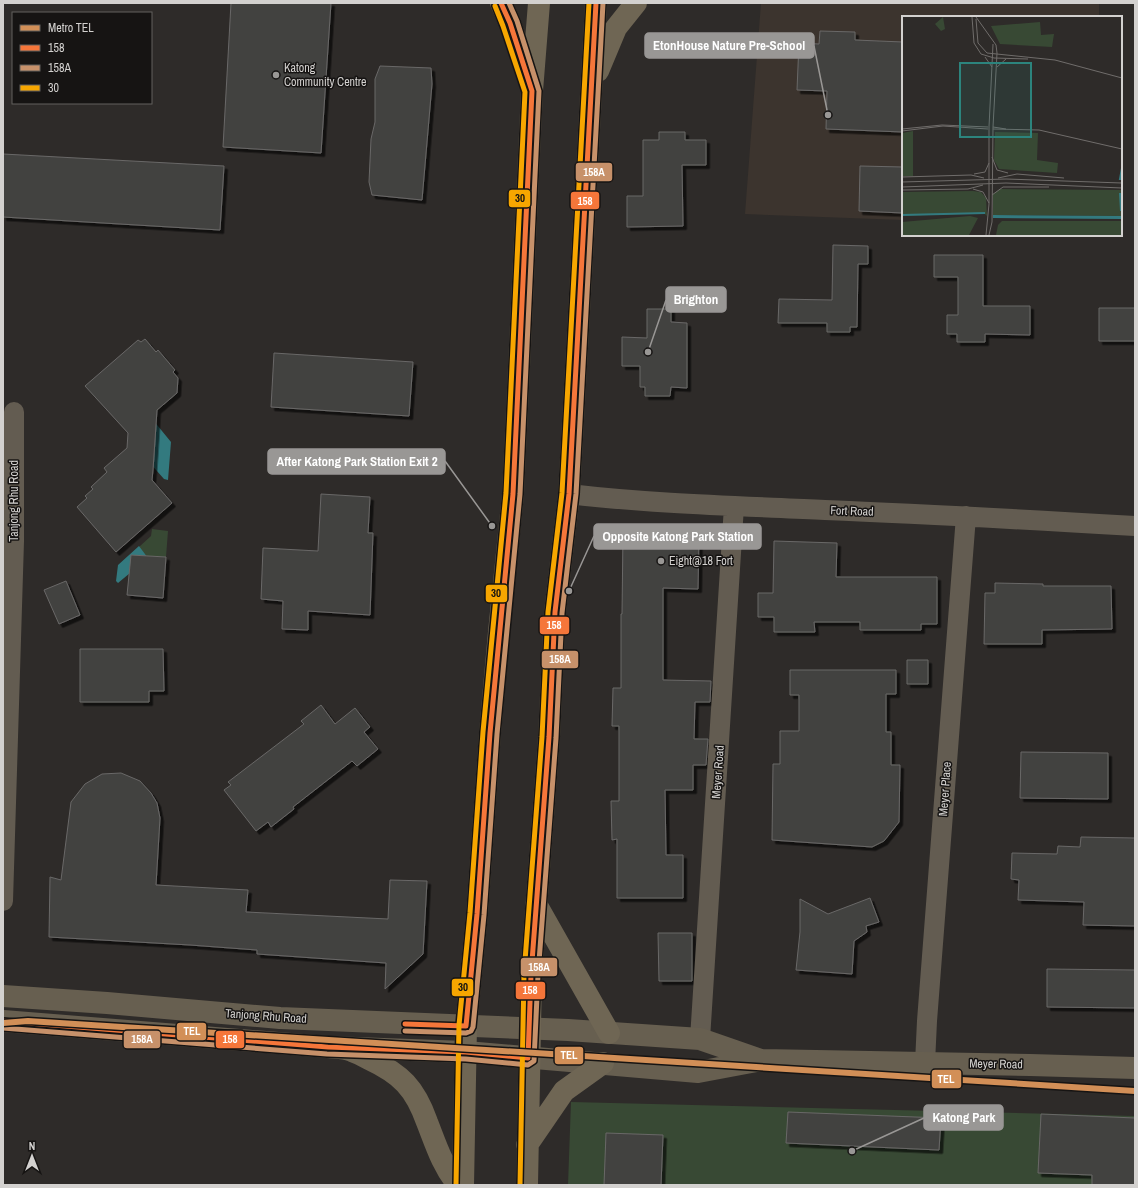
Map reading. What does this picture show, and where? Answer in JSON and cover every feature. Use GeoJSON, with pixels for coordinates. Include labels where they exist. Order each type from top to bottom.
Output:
{"type":"FeatureCollection","features":[{"type":"Feature","properties":{"kind":"main road"},"geometry":{"type":"LineString","coordinates":[[501,3],[510,23],[532,91]]}},
{"type":"Feature","properties":{"kind":"main road"},"geometry":{"type":"LineString","coordinates":[[463,1185],[466,1026],[478,914],[493,702],[514,494],[532,91],[540,3]]}},
{"type":"Feature","properties":{"kind":"main road"},"geometry":{"type":"LineString","coordinates":[[526,1185],[529,1029],[536,904],[549,737],[555,612],[569,494],[596,3]]}},
{"type":"Feature","properties":{"kind":"main road"},"geometry":{"type":"LineString","coordinates":[[591,87],[616,28],[636,3]]}},
{"type":"Feature","properties":{"kind":"main road"},"geometry":{"type":"LineString","coordinates":[[536,904],[609,1034]]}},
{"type":"Feature","properties":{"kind":"main road"},"geometry":{"type":"LineString","coordinates":[[328,1047],[352,1051],[385,1066],[404,1081],[416,1097],[427,1120],[441,1159],[451,1177],[458,1185]]}},
{"type":"Feature","properties":{"kind":"main road"},"geometry":{"type":"LineString","coordinates":[[527,1145],[564,1091],[603,1063]]}},
{"type":"Feature","properties":{"kind":"street","name":"Tanjong Rhu Road"},"geometry":{"type":"LineString","coordinates":[[3,901],[14,541],[14,412]]}},
{"type":"Feature","properties":{"kind":"street","name":"Fort Road"},"geometry":{"type":"LineString","coordinates":[[569,494],[592,497],[734,506],[966,516],[1135,526]]}},
{"type":"Feature","properties":{"kind":"street","name":"Meyer Road"},"geometry":{"type":"LineString","coordinates":[[700,1038],[734,506]]}},
{"type":"Feature","properties":{"kind":"street","name":"Meyer Place"},"geometry":{"type":"LineString","coordinates":[[925,1063],[926,1021],[966,516]]}},
{"type":"Feature","properties":{"kind":"street","name":"Tanjong Rhu Road"},"geometry":{"type":"LineString","coordinates":[[3,996],[273,1017],[529,1029]]}},
{"type":"Feature","properties":{"kind":"street"},"geometry":{"type":"LineString","coordinates":[[3,1021],[328,1047],[466,1052],[528,1058]]}},
{"type":"Feature","properties":{"kind":"street","name":"Meyer Road"},"geometry":{"type":"LineString","coordinates":[[529,1029],[700,1038],[762,1060]]}},
{"type":"Feature","properties":{"kind":"street","name":"Meyer Road"},"geometry":{"type":"LineString","coordinates":[[528,1058],[698,1072],[762,1060],[1135,1068]]}},
{"type":"Feature","properties":{"kind":"shaded area"},"geometry":{"type":"Polygon","coordinates":[[[761,3],[1099,3],[1099,16],[902,16],[902,220],[745,214],[761,3]]]}},
{"type":"Feature","properties":{"kind":"green space"},"geometry":{"type":"Polygon","coordinates":[[[152,529],[168,531],[166,557],[151,556],[148,558],[139,547],[151,536],[152,529]]]}},
{"type":"Feature","properties":{"kind":"green space"},"geometry":{"type":"Polygon","coordinates":[[[571,1102],[1135,1116],[1135,1185],[568,1185],[571,1102]]]}},
{"type":"Feature","properties":{"kind":"water"},"geometry":{"type":"Polygon","coordinates":[[[153,420],[171,442],[168,480],[164,479],[141,453],[153,420]]]}},
{"type":"Feature","properties":{"kind":"water"},"geometry":{"type":"Polygon","coordinates":[[[139,546],[148,558],[118,583],[116,581],[118,565],[139,546]]]}},
{"type":"Feature","properties":{"kind":"building","name":"Katong Community Centre"},"geometry":{"type":"Polygon","coordinates":[[[231,3],[331,3],[321,153],[223,147],[231,3]]]}},
{"type":"Feature","properties":{"kind":"building"},"geometry":{"type":"Polygon","coordinates":[[[820,31],[855,32],[855,40],[902,42],[902,132],[826,129],[827,91],[797,90],[799,43],[819,44],[820,31]]]}},
{"type":"Feature","properties":{"kind":"building"},"geometry":{"type":"Polygon","coordinates":[[[380,66],[431,68],[432,84],[422,200],[372,195],[369,182],[371,139],[375,122],[375,79],[380,66]]]}},
{"type":"Feature","properties":{"kind":"building"},"geometry":{"type":"Polygon","coordinates":[[[659,132],[685,132],[685,140],[706,140],[706,165],[682,165],[683,226],[627,227],[627,196],[643,196],[643,140],[659,140],[659,132]]]}},
{"type":"Feature","properties":{"kind":"building"},"geometry":{"type":"Polygon","coordinates":[[[3,154],[224,166],[220,230],[3,217],[3,154]]]}},
{"type":"Feature","properties":{"kind":"building"},"geometry":{"type":"Polygon","coordinates":[[[860,166],[902,167],[902,213],[859,211],[860,166]]]}},
{"type":"Feature","properties":{"kind":"building"},"geometry":{"type":"Polygon","coordinates":[[[833,245],[868,246],[868,264],[858,264],[857,327],[850,327],[850,332],[827,332],[827,323],[778,323],[779,299],[832,300],[833,245]]]}},
{"type":"Feature","properties":{"kind":"building"},"geometry":{"type":"Polygon","coordinates":[[[934,255],[983,255],[983,306],[1030,306],[1030,335],[985,334],[985,342],[957,342],[957,334],[947,334],[947,315],[958,315],[958,277],[934,277],[934,255]]]}},
{"type":"Feature","properties":{"kind":"building"},"geometry":{"type":"Polygon","coordinates":[[[1099,308],[1135,308],[1135,341],[1099,341],[1099,308]]]}},
{"type":"Feature","properties":{"kind":"building"},"geometry":{"type":"Polygon","coordinates":[[[647,309],[671,309],[671,322],[687,323],[687,388],[671,387],[670,396],[645,396],[645,387],[640,387],[640,366],[622,366],[622,337],[647,338],[647,309]]]}},
{"type":"Feature","properties":{"kind":"building"},"geometry":{"type":"Polygon","coordinates":[[[145,339],[156,352],[158,350],[175,370],[173,372],[178,378],[177,393],[157,410],[152,480],[172,503],[116,552],[77,507],[87,498],[85,496],[93,489],[91,487],[107,472],[104,468],[127,448],[128,433],[85,386],[138,340],[141,342],[145,339]]]}},
{"type":"Feature","properties":{"kind":"building"},"geometry":{"type":"Polygon","coordinates":[[[274,353],[413,362],[409,416],[271,407],[274,353]]]}},
{"type":"Feature","properties":{"kind":"building"},"geometry":{"type":"Polygon","coordinates":[[[321,494],[370,497],[368,533],[373,533],[370,615],[308,611],[308,630],[282,629],[283,601],[261,599],[263,548],[318,551],[321,494]]]}},
{"type":"Feature","properties":{"kind":"building"},"geometry":{"type":"Polygon","coordinates":[[[623,533],[699,534],[698,589],[663,588],[663,680],[711,681],[710,702],[695,702],[694,739],[708,739],[706,765],[693,765],[693,790],[665,790],[666,855],[683,855],[683,898],[617,898],[617,839],[612,840],[611,801],[619,801],[619,726],[612,726],[613,688],[621,688],[623,533]]]}},
{"type":"Feature","properties":{"kind":"building"},"geometry":{"type":"Polygon","coordinates":[[[774,541],[837,543],[836,577],[937,577],[937,624],[921,624],[921,630],[860,630],[860,622],[814,622],[815,632],[774,632],[774,617],[758,617],[758,593],[773,593],[774,541]]]}},
{"type":"Feature","properties":{"kind":"building"},"geometry":{"type":"Polygon","coordinates":[[[131,555],[166,557],[163,598],[127,595],[131,555]]]}},
{"type":"Feature","properties":{"kind":"building"},"geometry":{"type":"Polygon","coordinates":[[[66,581],[80,615],[59,624],[44,590],[66,581]]]}},
{"type":"Feature","properties":{"kind":"building"},"geometry":{"type":"Polygon","coordinates":[[[995,583],[1043,584],[1043,586],[1111,586],[1112,629],[1042,630],[1042,644],[984,644],[985,593],[995,593],[995,583]]]}},
{"type":"Feature","properties":{"kind":"building"},"geometry":{"type":"Polygon","coordinates":[[[80,649],[163,649],[164,691],[149,691],[149,702],[80,702],[80,649]]]}},
{"type":"Feature","properties":{"kind":"building"},"geometry":{"type":"Polygon","coordinates":[[[907,660],[928,660],[928,684],[907,684],[907,660]]]}},
{"type":"Feature","properties":{"kind":"building"},"geometry":{"type":"Polygon","coordinates":[[[790,670],[896,670],[896,694],[886,694],[886,732],[891,732],[891,765],[900,765],[899,822],[884,841],[872,847],[772,840],[773,764],[780,764],[780,731],[799,731],[799,695],[790,695],[790,670]]]}},
{"type":"Feature","properties":{"kind":"building"},"geometry":{"type":"Polygon","coordinates":[[[321,705],[335,724],[355,708],[370,727],[364,732],[378,749],[357,766],[352,761],[293,807],[294,809],[271,827],[268,822],[256,831],[224,790],[231,785],[228,782],[304,724],[301,721],[321,705]]]}},
{"type":"Feature","properties":{"kind":"building"},"geometry":{"type":"Polygon","coordinates":[[[1021,752],[1108,753],[1108,799],[1020,798],[1021,752]]]}},
{"type":"Feature","properties":{"kind":"building"},"geometry":{"type":"Polygon","coordinates":[[[121,773],[140,781],[151,793],[157,803],[160,818],[156,885],[248,890],[246,912],[388,919],[390,880],[427,881],[423,954],[385,989],[386,963],[257,954],[257,950],[49,937],[50,877],[61,880],[71,802],[85,784],[102,774],[121,773]]]}},
{"type":"Feature","properties":{"kind":"building"},"geometry":{"type":"Polygon","coordinates":[[[1081,837],[1135,838],[1135,926],[1083,925],[1084,902],[1018,900],[1019,880],[1011,879],[1012,853],[1057,854],[1058,846],[1080,847],[1081,837]]]}},
{"type":"Feature","properties":{"kind":"building"},"geometry":{"type":"Polygon","coordinates":[[[870,898],[879,922],[866,926],[867,932],[854,941],[852,974],[796,970],[800,932],[800,899],[828,914],[870,898]]]}},
{"type":"Feature","properties":{"kind":"building"},"geometry":{"type":"Polygon","coordinates":[[[658,933],[692,933],[692,981],[659,981],[658,933]]]}},
{"type":"Feature","properties":{"kind":"building"},"geometry":{"type":"Polygon","coordinates":[[[1047,969],[1135,970],[1135,1008],[1047,1007],[1047,969]]]}},
{"type":"Feature","properties":{"kind":"building"},"geometry":{"type":"Polygon","coordinates":[[[788,1112],[941,1118],[939,1150],[786,1143],[788,1112]]]}},
{"type":"Feature","properties":{"kind":"building"},"geometry":{"type":"Polygon","coordinates":[[[1041,1114],[1135,1118],[1135,1185],[1092,1185],[1092,1175],[1038,1173],[1041,1114]]]}},
{"type":"Feature","properties":{"kind":"building"},"geometry":{"type":"Polygon","coordinates":[[[606,1133],[663,1135],[661,1185],[604,1185],[606,1133]]]}},
{"type":"Feature","properties":{"kind":"metro line","name":"TEL"},"geometry":{"type":"LineString","coordinates":[[3,1023],[28,1021],[1135,1091]]}},
{"type":"Feature","properties":{"kind":"transit line","name":"158"},"geometry":{"type":"LineString","coordinates":[[405,1024],[466,1026],[477,914],[490,733],[513,494],[532,91],[510,23],[501,3]]}},
{"type":"Feature","properties":{"kind":"transit line","name":"158A"},"geometry":{"type":"LineString","coordinates":[[405,1031],[466,1033],[471,1031],[473,1027],[484,915],[497,734],[520,494],[539,91],[517,21],[509,3]]}},
{"type":"Feature","properties":{"kind":"transit line","name":"30"},"geometry":{"type":"LineString","coordinates":[[520,1185],[524,974],[542,737],[548,612],[562,493],[589,3]]}},
{"type":"Feature","properties":{"kind":"transit line","name":"158"},"geometry":{"type":"LineString","coordinates":[[3,1021],[328,1047],[466,1052],[528,1058],[531,975],[549,737],[555,612],[569,494],[596,3]]}},
{"type":"Feature","properties":{"kind":"transit line","name":"158A"},"geometry":{"type":"LineString","coordinates":[[3,1028],[327,1054],[466,1059],[528,1065],[534,1061],[538,975],[556,738],[562,613],[576,494],[603,3]]}},
{"type":"Feature","properties":{"kind":"transit line","name":"30"},"geometry":{"type":"LineString","coordinates":[[456,1185],[459,1025],[470,913],[483,732],[506,493],[525,92],[495,6]]}},
{"type":"Feature","properties":{"kind":"place","name":"Katong Community Centre"},"geometry":{"type":"Point","coordinates":[276,75]}},
{"type":"Feature","properties":{"kind":"place","name":"EtonHouse Nature Pre-School"},"geometry":{"type":"Point","coordinates":[828,115]}},
{"type":"Feature","properties":{"kind":"place","name":"Brighton"},"geometry":{"type":"Point","coordinates":[648,352]}},
{"type":"Feature","properties":{"kind":"place","name":"After Katong Park Station Exit 2"},"geometry":{"type":"Point","coordinates":[492,526]}},
{"type":"Feature","properties":{"kind":"place","name":"Eight@18 Fort"},"geometry":{"type":"Point","coordinates":[661,561]}},
{"type":"Feature","properties":{"kind":"place","name":"Opposite Katong Park Station"},"geometry":{"type":"Point","coordinates":[569,591]}},
{"type":"Feature","properties":{"kind":"place","name":"Katong Park"},"geometry":{"type":"Point","coordinates":[852,1151]}}]}
